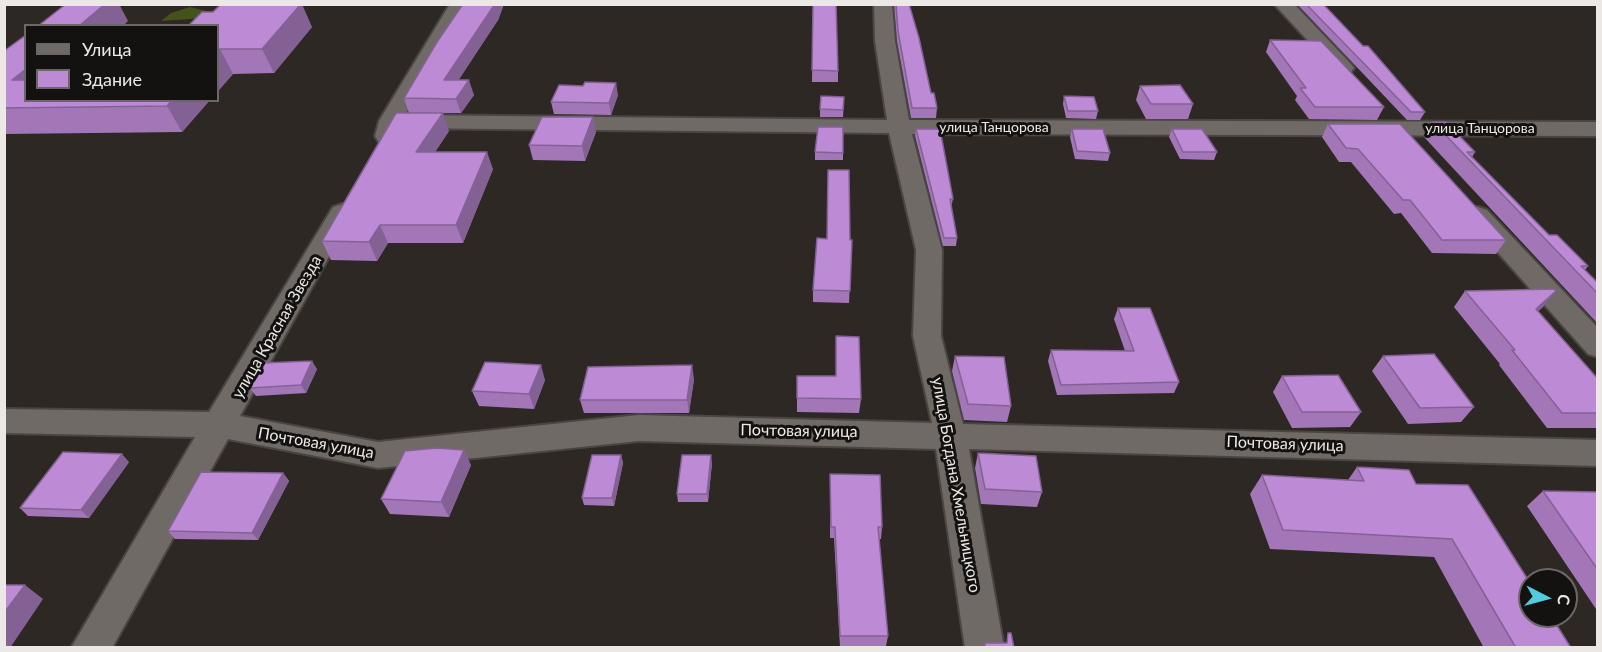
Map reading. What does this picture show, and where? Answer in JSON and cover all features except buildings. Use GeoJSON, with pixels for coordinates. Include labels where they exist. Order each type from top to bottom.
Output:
{"type":"FeatureCollection","features":[{"type":"Feature","properties":{"kind":"street"},"geometry":{"type":"LineString","coordinates":[[374,158],[386,137],[390,121],[459,4]]}},
{"type":"Feature","properties":{"kind":"street","name":"улица Богдана Хмельницкого"},"geometry":{"type":"LineString","coordinates":[[882,4],[885,41],[899,127],[929,250],[927,336],[950,434],[985,648]]}},
{"type":"Feature","properties":{"kind":"street"},"geometry":{"type":"LineString","coordinates":[[1283,4],[1424,154]]}},
{"type":"Feature","properties":{"kind":"street","name":"улица Танцорова"},"geometry":{"type":"LineString","coordinates":[[390,121],[899,127],[1598,129]]}},
{"type":"Feature","properties":{"kind":"street","name":"улица Красная Звезда"},"geometry":{"type":"LineString","coordinates":[[90,648],[356,188]]}},
{"type":"Feature","properties":{"kind":"street"},"geometry":{"type":"LineString","coordinates":[[1464,198],[1598,348]]}},
{"type":"Feature","properties":{"kind":"street","name":"Почтовая улица"},"geometry":{"type":"LineString","coordinates":[[4,421],[220,425],[378,455],[639,428],[950,434],[1598,453]]}},
{"type":"Feature","properties":{"kind":"green space"},"geometry":{"type":"Polygon","coordinates":[[[226,5],[234,16],[161,21],[171,13],[190,7],[210,12],[226,5]]]}}]}
